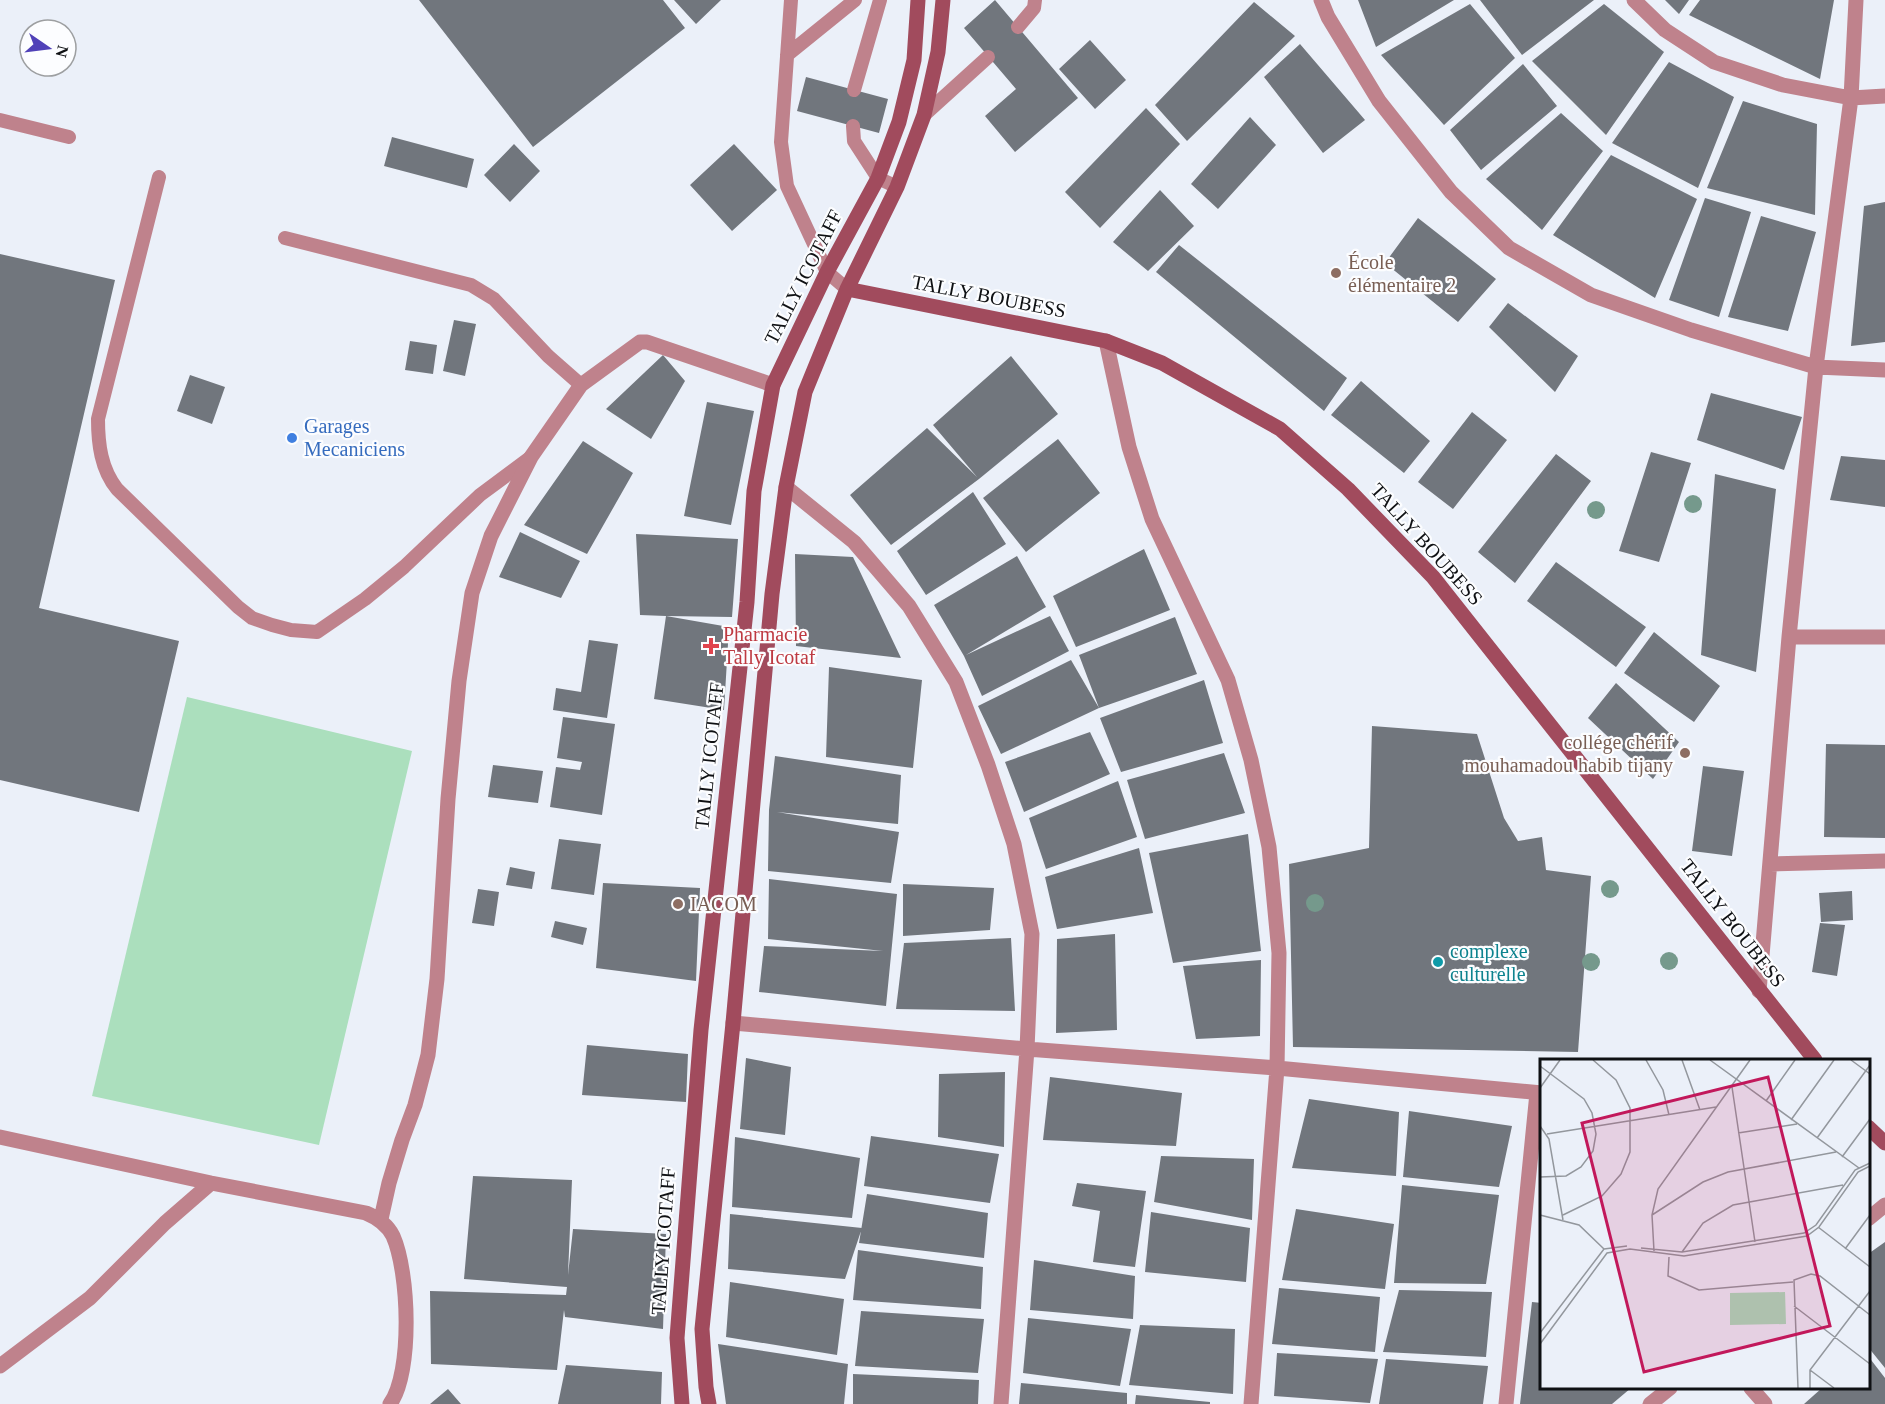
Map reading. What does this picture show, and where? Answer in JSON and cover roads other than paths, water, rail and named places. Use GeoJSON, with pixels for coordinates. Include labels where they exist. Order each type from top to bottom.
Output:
{"type":"FeatureCollection","features":[{"type":"Feature","properties":{"kind":"street","name":"TALLY ICOTAFF"},"geometry":{"type":"LineString","coordinates":[[682,1404],[677,1338],[700,1030],[747,602],[754,491],[773,385],[827,272],[878,178],[899,122],[914,60],[918,0]]}},
{"type":"Feature","properties":{"kind":"street"},"geometry":{"type":"LineString","coordinates":[[709,1404],[702,1329],[771,606],[786,487],[805,392],[847,289],[897,187],[924,115],[938,52],[943,0]]}},
{"type":"Feature","properties":{"kind":"street"},"geometry":{"type":"LineString","coordinates":[[1321,0],[1328,17],[1379,101],[1451,192],[1509,248],[1591,295],[1691,330],[1816,367],[1885,370]]}},
{"type":"Feature","properties":{"kind":"street"},"geometry":{"type":"LineString","coordinates":[[1635,0],[1665,30],[1714,62],[1784,85],[1851,98],[1885,96]]}},
{"type":"Feature","properties":{"kind":"street"},"geometry":{"type":"LineString","coordinates":[[1760,991],[1789,637],[1816,367],[1851,98],[1856,0]]}},
{"type":"Feature","properties":{"kind":"street","name":"TALLY BOUBESS"},"geometry":{"type":"LineString","coordinates":[[847,289],[1106,341],[1162,363],[1280,429],[1348,489],[1433,578],[1814,1059]]}},
{"type":"Feature","properties":{"kind":"street"},"geometry":{"type":"LineString","coordinates":[[1106,341],[1129,447],[1152,519],[1228,680],[1251,760],[1269,847],[1279,953],[1276,1068],[1251,1404]]}},
{"type":"Feature","properties":{"kind":"street"},"geometry":{"type":"LineString","coordinates":[[381,1220],[389,1183],[415,1105],[428,1054],[437,979],[448,799],[459,681],[472,593],[491,536],[531,457],[581,385],[640,342],[647,342],[773,385]]}},
{"type":"Feature","properties":{"kind":"street"},"geometry":{"type":"LineString","coordinates":[[786,487],[854,542],[909,606],[956,682],[988,765],[1014,844],[1032,934],[1027,1049],[1001,1404]]}},
{"type":"Feature","properties":{"kind":"street"},"geometry":{"type":"LineString","coordinates":[[1789,637],[1885,637]]}},
{"type":"Feature","properties":{"kind":"street"},"geometry":{"type":"LineString","coordinates":[[1770,864],[1885,861]]}},
{"type":"Feature","properties":{"kind":"street"},"geometry":{"type":"LineString","coordinates":[[733,1023],[1276,1068],[1539,1093],[1506,1404]]}},
{"type":"Feature","properties":{"kind":"street"},"geometry":{"type":"LineString","coordinates":[[1870,1130],[1885,1143]]}},
{"type":"Feature","properties":{"kind":"street"},"geometry":{"type":"LineString","coordinates":[[0,1137],[211,1184],[366,1213],[381,1220],[393,1235],[402,1263],[406,1314],[403,1366],[394,1398],[390,1404]]}},
{"type":"Feature","properties":{"kind":"street"},"geometry":{"type":"LineString","coordinates":[[0,1366],[90,1298],[165,1223],[211,1184]]}},
{"type":"Feature","properties":{"kind":"street"},"geometry":{"type":"LineString","coordinates":[[1870,1218],[1885,1205]]}},
{"type":"Feature","properties":{"kind":"street"},"geometry":{"type":"LineString","coordinates":[[1650,1404],[1669,1389]]}},
{"type":"Feature","properties":{"kind":"street"},"geometry":{"type":"LineString","coordinates":[[1752,1389],[1765,1404]]}},
{"type":"Feature","properties":{"kind":"lane"},"geometry":{"type":"LineString","coordinates":[[791,0],[781,142],[787,186],[827,272],[847,289]]}},
{"type":"Feature","properties":{"kind":"lane"},"geometry":{"type":"LineString","coordinates":[[787,55],[855,0]]}},
{"type":"Feature","properties":{"kind":"lane"},"geometry":{"type":"LineString","coordinates":[[854,90],[879,0]]}},
{"type":"Feature","properties":{"kind":"lane"},"geometry":{"type":"LineString","coordinates":[[1018,27],[1034,8],[1035,0]]}},
{"type":"Feature","properties":{"kind":"lane"},"geometry":{"type":"LineString","coordinates":[[924,115],[988,57]]}},
{"type":"Feature","properties":{"kind":"lane"},"geometry":{"type":"LineString","coordinates":[[0,120],[69,137]]}},
{"type":"Feature","properties":{"kind":"lane"},"geometry":{"type":"LineString","coordinates":[[853,126],[854,141],[878,178],[897,187]]}},
{"type":"Feature","properties":{"kind":"lane"},"geometry":{"type":"LineString","coordinates":[[159,177],[98,419],[101,452],[105,469],[117,489],[238,608],[252,618],[291,630],[317,632],[396,574],[480,495],[531,457]]}},
{"type":"Feature","properties":{"kind":"lane"},"geometry":{"type":"LineString","coordinates":[[285,238],[471,285],[495,299],[548,356],[581,385]]}},
{"type":"Feature","properties":{"kind":"place","name":"École élémentaire 2"},"geometry":{"type":"Point","coordinates":[1336,273]}},
{"type":"Feature","properties":{"kind":"place","name":"Garages Mecaniciens"},"geometry":{"type":"Point","coordinates":[292,438]}},
{"type":"Feature","properties":{"kind":"place","name":"Pharmacie Tally Icotaf"},"geometry":{"type":"Point","coordinates":[711,646]}},
{"type":"Feature","properties":{"kind":"place","name":"collége chérif mouhamadou habib tijany"},"geometry":{"type":"Point","coordinates":[1685,753]}},
{"type":"Feature","properties":{"kind":"place","name":"IACOM"},"geometry":{"type":"Point","coordinates":[678,904]}},
{"type":"Feature","properties":{"kind":"place","name":"complexe culturelle"},"geometry":{"type":"Point","coordinates":[1438,962]}}]}
